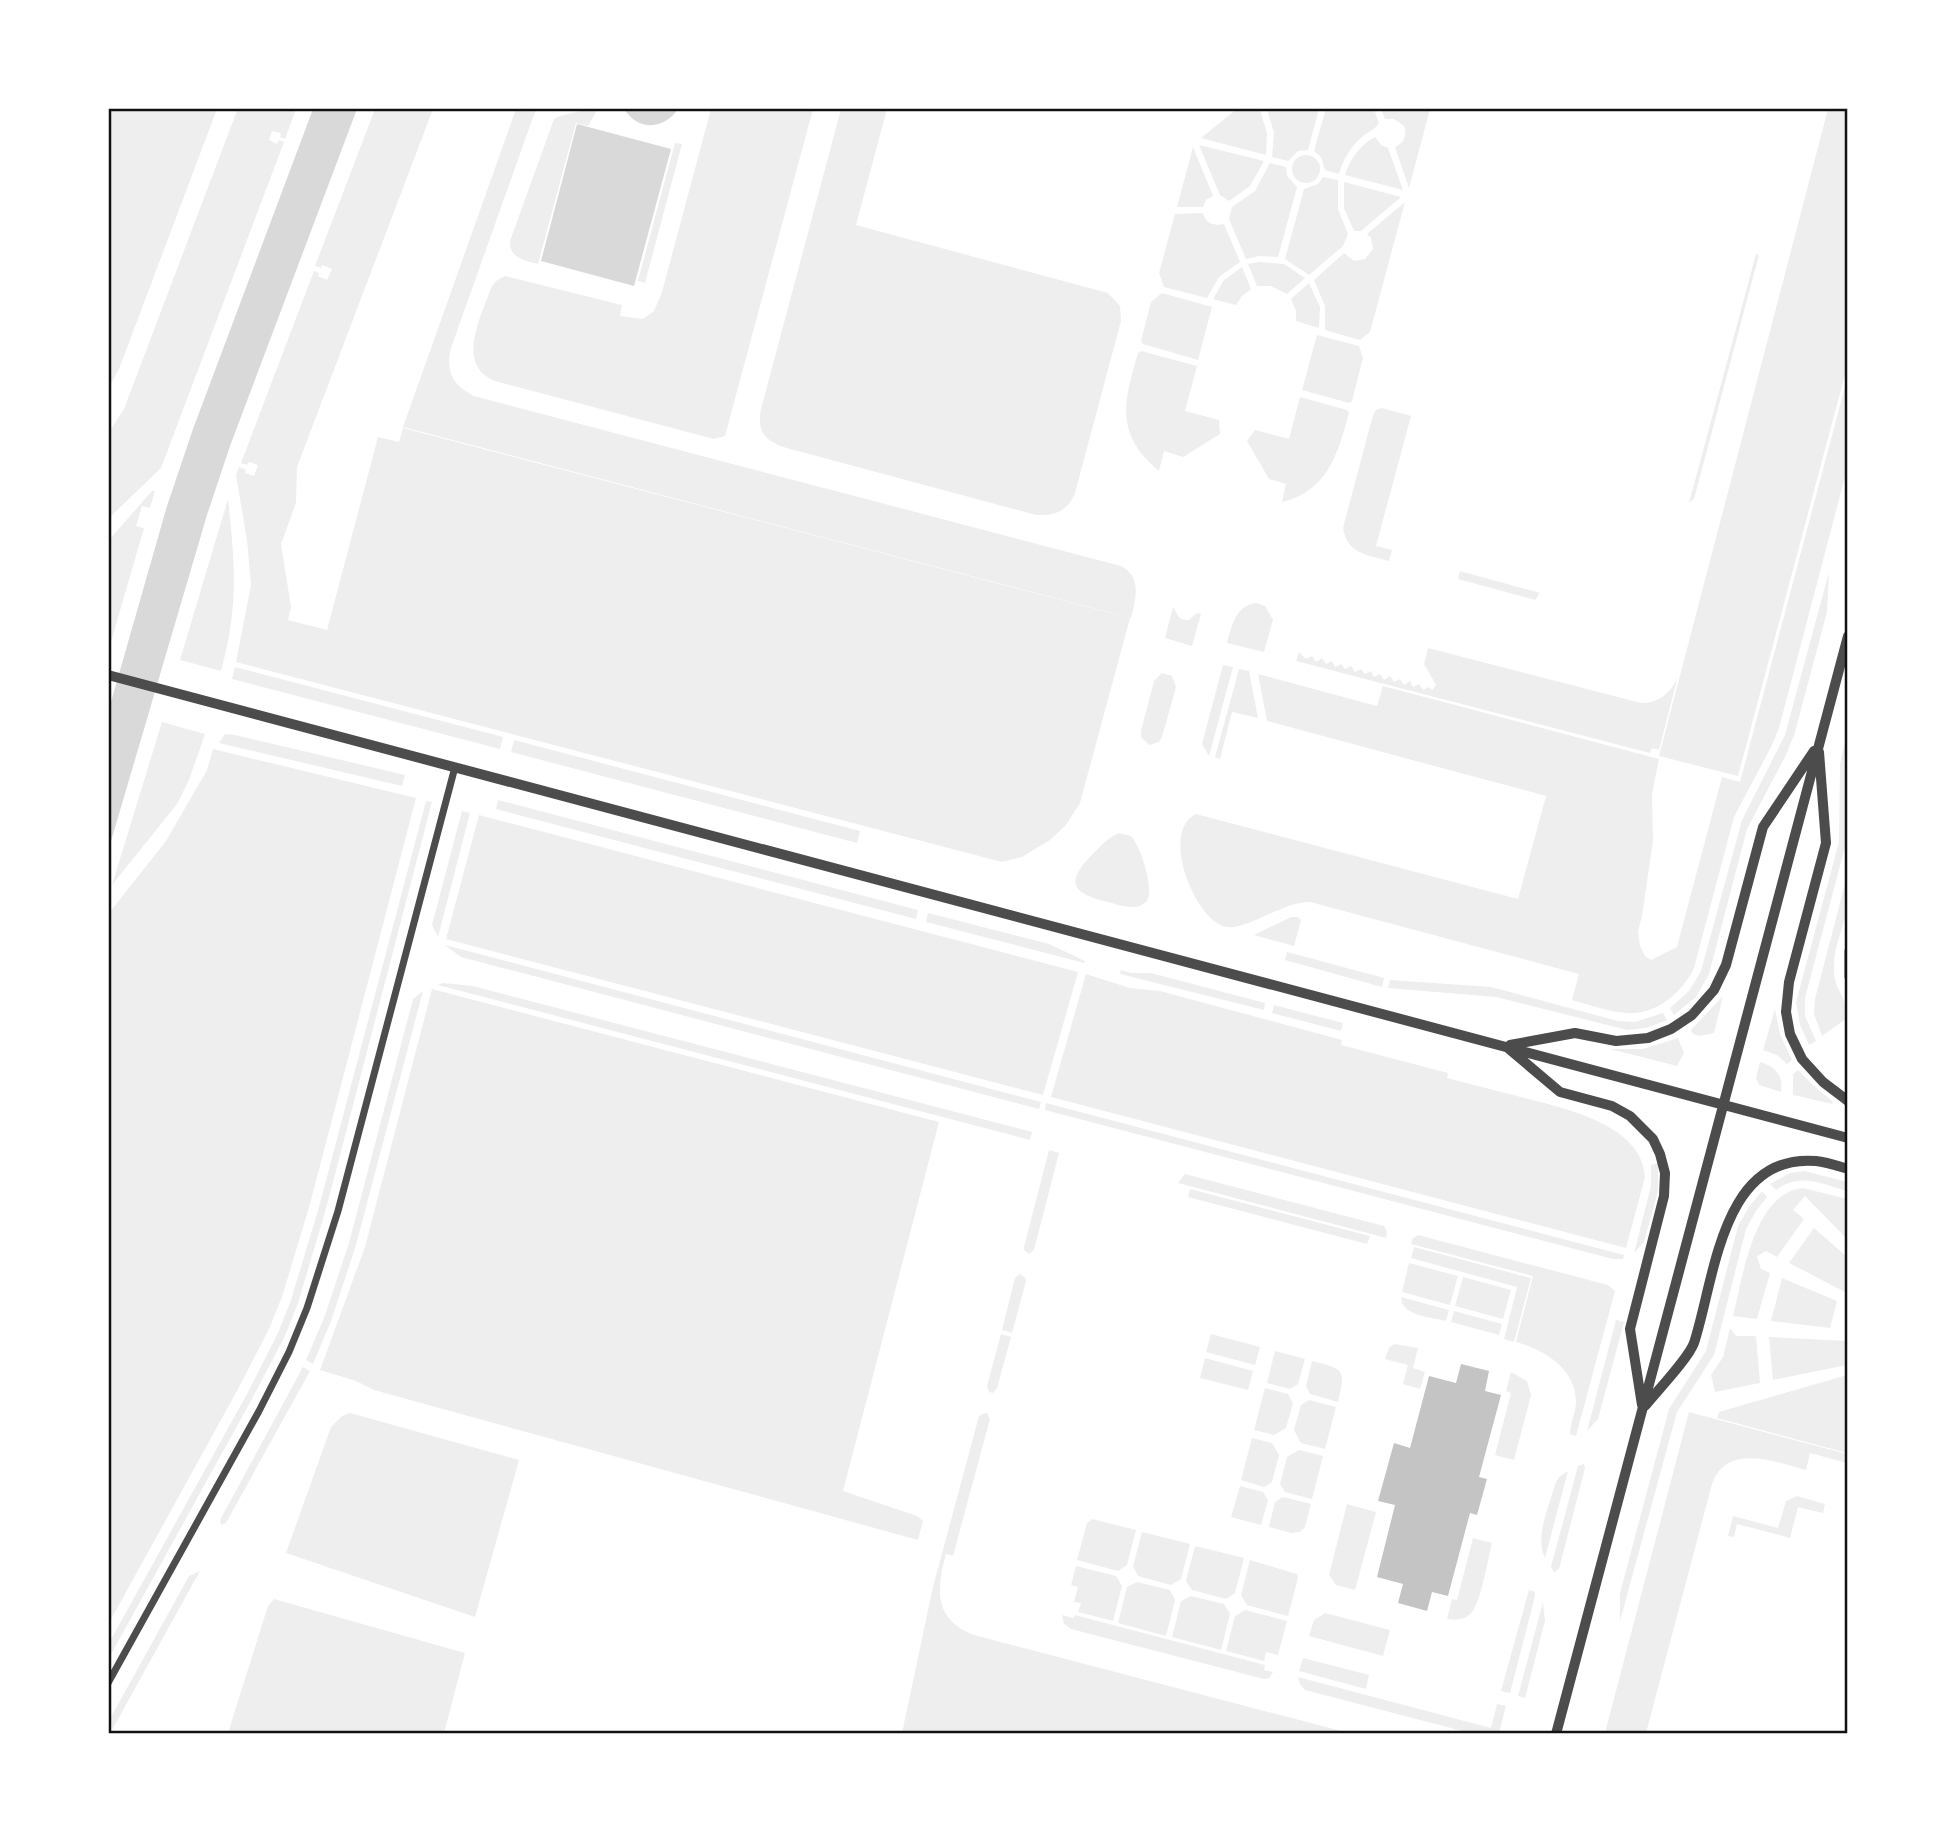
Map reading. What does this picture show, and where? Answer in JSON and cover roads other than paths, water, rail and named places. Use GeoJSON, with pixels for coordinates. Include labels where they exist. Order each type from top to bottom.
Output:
{"type":"FeatureCollection","features":[{"type":"Feature","properties":{"kind":"street"},"geometry":{"type":"LineString","coordinates":[[1556,1734],[1847,636]]}},
{"type":"Feature","properties":{"kind":"street"},"geometry":{"type":"LineString","coordinates":[[108,675],[1847,1138]]}},
{"type":"Feature","properties":{"kind":"street"},"geometry":{"type":"LineString","coordinates":[[1506,1046],[1575,1033],[1616,1041],[1648,1038],[1671,1029],[1692,1015],[1714,990],[1726,965],[1763,827],[1819,745]]}},
{"type":"Feature","properties":{"kind":"street"},"geometry":{"type":"LineString","coordinates":[[1819,745],[1826,844],[1789,982],[1786,1012],[1790,1034],[1802,1059],[1822,1082],[1847,1101]]}},
{"type":"Feature","properties":{"kind":"street"},"geometry":{"type":"LineString","coordinates":[[108,1684],[259,1411],[289,1352],[307,1308],[338,1211],[455,767]]}},
{"type":"Feature","properties":{"kind":"street"},"geometry":{"type":"LineString","coordinates":[[1847,951],[1847,977]]}},
{"type":"Feature","properties":{"kind":"street"},"geometry":{"type":"LineString","coordinates":[[1506,1046],[1560,1092],[1612,1106],[1630,1116],[1653,1139],[1660,1154],[1665,1172],[1664,1196],[1630,1329],[1642,1409]]}},
{"type":"Feature","properties":{"kind":"street"},"geometry":{"type":"LineString","coordinates":[[1642,1409],[1693,1346],[1721,1240],[1743,1195],[1772,1170],[1790,1163],[1817,1161],[1847,1169]]}}]}
